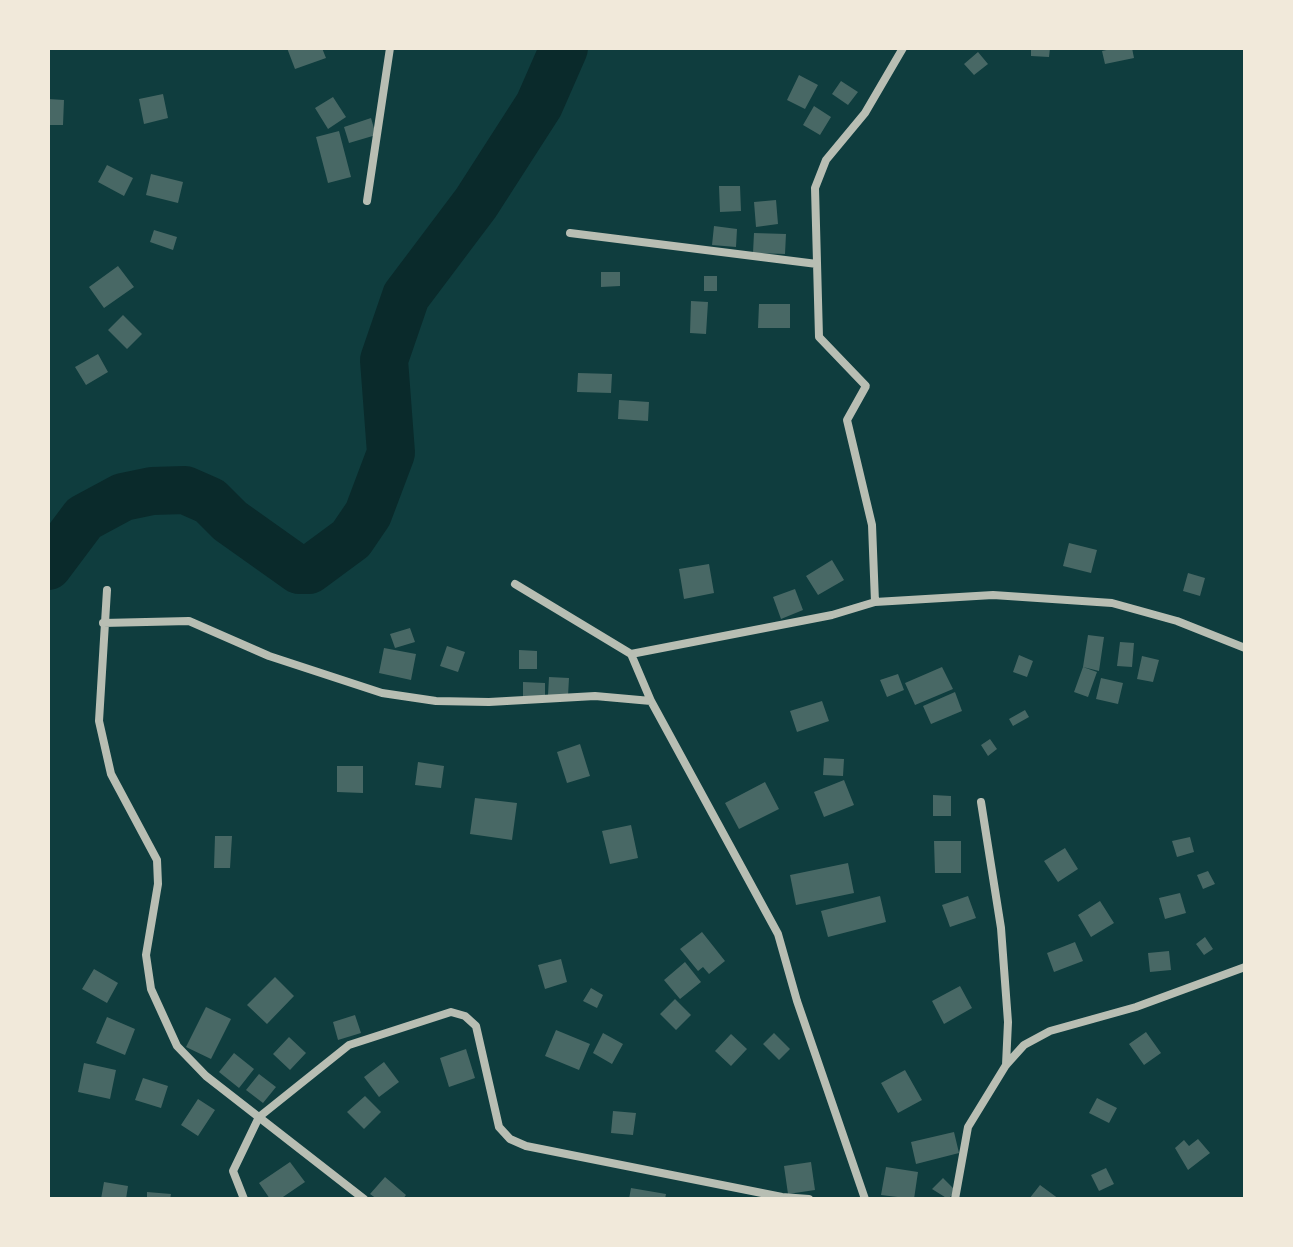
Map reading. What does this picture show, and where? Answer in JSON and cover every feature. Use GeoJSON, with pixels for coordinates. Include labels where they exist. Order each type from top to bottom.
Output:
{"type":"FeatureCollection","features":[{"type":"Feature","properties":{"kind":"street"},"geometry":{"type":"LineString","coordinates":[[367,201],[390,48]]}},
{"type":"Feature","properties":{"kind":"street"},"geometry":{"type":"LineString","coordinates":[[875,602],[872,525],[847,420],[866,386],[819,337],[815,188],[818,173],[865,113],[903,48]]}},
{"type":"Feature","properties":{"kind":"street"},"geometry":{"type":"LineString","coordinates":[[570,233],[817,264]]}},
{"type":"Feature","properties":{"kind":"street"},"geometry":{"type":"LineString","coordinates":[[515,584],[631,654],[651,701],[778,934],[797,1001],[865,1199]]}},
{"type":"Feature","properties":{"kind":"street"},"geometry":{"type":"LineString","coordinates":[[107,590],[99,721],[111,774],[157,860],[158,884],[146,955],[151,989],[177,1046],[206,1076],[364,1199]]}},
{"type":"Feature","properties":{"kind":"street"},"geometry":{"type":"LineString","coordinates":[[631,654],[802,621],[875,602],[993,595],[1112,603],[1177,621],[1245,648]]}},
{"type":"Feature","properties":{"kind":"street"},"geometry":{"type":"LineString","coordinates":[[103,623],[189,621],[269,656],[382,693],[449,701],[595,696],[651,701]]}},
{"type":"Feature","properties":{"kind":"street"},"geometry":{"type":"LineString","coordinates":[[981,802],[1001,928],[1008,1022],[1006,1065]]}},
{"type":"Feature","properties":{"kind":"street"},"geometry":{"type":"LineString","coordinates":[[955,1199],[968,1127],[1006,1065],[1024,1045],[1050,1031],[1136,1007],[1245,967]]}},
{"type":"Feature","properties":{"kind":"street"},"geometry":{"type":"LineString","coordinates":[[244,1199],[233,1171],[259,1117],[349,1045],[451,1012],[465,1016],[476,1026],[499,1127],[510,1139],[526,1146],[782,1197],[809,1199]]}},
{"type":"Feature","properties":{"kind":"building"},"geometry":{"type":"Polygon","coordinates":[[[287,48],[322,48],[326,58],[295,69],[287,48]]]}},
{"type":"Feature","properties":{"kind":"building"},"geometry":{"type":"Polygon","coordinates":[[[1031,48],[1050,48],[1049,57],[1031,56],[1031,48]]]}},
{"type":"Feature","properties":{"kind":"building"},"geometry":{"type":"Polygon","coordinates":[[[1132,48],[1134,58],[1105,64],[1102,51],[1132,48]]]}},
{"type":"Feature","properties":{"kind":"building"},"geometry":{"type":"Polygon","coordinates":[[[978,52],[988,64],[974,75],[964,64],[978,52]]]}},
{"type":"Feature","properties":{"kind":"building"},"geometry":{"type":"Polygon","coordinates":[[[799,75],[818,85],[805,109],[787,100],[799,75]]]}},
{"type":"Feature","properties":{"kind":"building"},"geometry":{"type":"Polygon","coordinates":[[[841,81],[858,92],[848,105],[832,94],[841,81]]]}},
{"type":"Feature","properties":{"kind":"building"},"geometry":{"type":"Polygon","coordinates":[[[163,94],[168,118],[144,124],[139,99],[163,94]]]}},
{"type":"Feature","properties":{"kind":"building"},"geometry":{"type":"Polygon","coordinates":[[[333,97],[346,117],[328,129],[315,108],[333,97]]]}},
{"type":"Feature","properties":{"kind":"building"},"geometry":{"type":"Polygon","coordinates":[[[48,99],[64,100],[63,125],[48,125],[48,99]]]}},
{"type":"Feature","properties":{"kind":"building"},"geometry":{"type":"Polygon","coordinates":[[[814,106],[831,117],[820,135],[803,125],[814,106]]]}},
{"type":"Feature","properties":{"kind":"building"},"geometry":{"type":"Polygon","coordinates":[[[371,118],[376,135],[349,143],[344,127],[371,118]]]}},
{"type":"Feature","properties":{"kind":"building"},"geometry":{"type":"Polygon","coordinates":[[[339,131],[351,177],[328,183],[316,137],[339,131]]]}},
{"type":"Feature","properties":{"kind":"building"},"geometry":{"type":"Polygon","coordinates":[[[107,165],[133,178],[124,196],[98,182],[107,165]]]}},
{"type":"Feature","properties":{"kind":"building"},"geometry":{"type":"Polygon","coordinates":[[[151,174],[183,182],[178,203],[146,195],[151,174]]]}},
{"type":"Feature","properties":{"kind":"building"},"geometry":{"type":"Polygon","coordinates":[[[719,186],[740,186],[741,211],[720,212],[719,186]]]}},
{"type":"Feature","properties":{"kind":"building"},"geometry":{"type":"Polygon","coordinates":[[[776,200],[778,224],[756,227],[754,202],[776,200]]]}},
{"type":"Feature","properties":{"kind":"building"},"geometry":{"type":"Polygon","coordinates":[[[714,226],[737,229],[736,247],[712,245],[714,226]]]}},
{"type":"Feature","properties":{"kind":"building"},"geometry":{"type":"Polygon","coordinates":[[[154,230],[177,237],[173,250],[150,242],[154,230]]]}},
{"type":"Feature","properties":{"kind":"building"},"geometry":{"type":"Polygon","coordinates":[[[754,233],[786,234],[785,254],[753,253],[754,233]]]}},
{"type":"Feature","properties":{"kind":"building"},"geometry":{"type":"Polygon","coordinates":[[[118,266],[134,287],[104,308],[89,287],[118,266]]]}},
{"type":"Feature","properties":{"kind":"building"},"geometry":{"type":"Polygon","coordinates":[[[601,272],[620,272],[620,286],[601,287],[601,272]]]}},
{"type":"Feature","properties":{"kind":"building"},"geometry":{"type":"Polygon","coordinates":[[[704,276],[717,276],[717,291],[704,291],[704,276]]]}},
{"type":"Feature","properties":{"kind":"building"},"geometry":{"type":"Polygon","coordinates":[[[691,301],[708,302],[706,334],[690,333],[691,301]]]}},
{"type":"Feature","properties":{"kind":"building"},"geometry":{"type":"Polygon","coordinates":[[[759,304],[790,304],[790,328],[758,328],[759,304]]]}},
{"type":"Feature","properties":{"kind":"building"},"geometry":{"type":"Polygon","coordinates":[[[123,315],[142,334],[127,349],[108,330],[123,315]]]}},
{"type":"Feature","properties":{"kind":"building"},"geometry":{"type":"Polygon","coordinates":[[[98,354],[108,372],[86,385],[75,367],[98,354]]]}},
{"type":"Feature","properties":{"kind":"building"},"geometry":{"type":"Polygon","coordinates":[[[578,373],[612,374],[611,393],[577,392],[578,373]]]}},
{"type":"Feature","properties":{"kind":"building"},"geometry":{"type":"Polygon","coordinates":[[[619,400],[649,402],[648,421],[618,419],[619,400]]]}},
{"type":"Feature","properties":{"kind":"building"},"geometry":{"type":"Polygon","coordinates":[[[1069,543],[1097,550],[1091,573],[1063,566],[1069,543]]]}},
{"type":"Feature","properties":{"kind":"building"},"geometry":{"type":"Polygon","coordinates":[[[832,560],[844,580],[818,595],[806,576],[832,560]]]}},
{"type":"Feature","properties":{"kind":"building"},"geometry":{"type":"Polygon","coordinates":[[[709,564],[714,593],[684,599],[679,569],[709,564]]]}},
{"type":"Feature","properties":{"kind":"building"},"geometry":{"type":"Polygon","coordinates":[[[1188,573],[1205,578],[1200,596],[1183,591],[1188,573]]]}},
{"type":"Feature","properties":{"kind":"building"},"geometry":{"type":"Polygon","coordinates":[[[795,589],[803,610],[781,619],[773,597],[795,589]]]}},
{"type":"Feature","properties":{"kind":"building"},"geometry":{"type":"Polygon","coordinates":[[[410,628],[415,642],[395,648],[390,634],[410,628]]]}},
{"type":"Feature","properties":{"kind":"building"},"geometry":{"type":"Polygon","coordinates":[[[1088,635],[1104,637],[1099,671],[1083,667],[1088,635]]]}},
{"type":"Feature","properties":{"kind":"building"},"geometry":{"type":"Polygon","coordinates":[[[1120,642],[1134,643],[1132,667],[1117,666],[1120,642]]]}},
{"type":"Feature","properties":{"kind":"building"},"geometry":{"type":"Polygon","coordinates":[[[447,646],[465,652],[458,672],[440,666],[447,646]]]}},
{"type":"Feature","properties":{"kind":"building"},"geometry":{"type":"Polygon","coordinates":[[[384,648],[416,654],[411,680],[379,673],[384,648]]]}},
{"type":"Feature","properties":{"kind":"building"},"geometry":{"type":"Polygon","coordinates":[[[519,650],[537,651],[537,669],[519,669],[519,650]]]}},
{"type":"Feature","properties":{"kind":"building"},"geometry":{"type":"Polygon","coordinates":[[[1019,655],[1033,661],[1027,677],[1013,672],[1019,655]]]}},
{"type":"Feature","properties":{"kind":"building"},"geometry":{"type":"Polygon","coordinates":[[[1142,656],[1159,660],[1153,682],[1137,679],[1142,656]]]}},
{"type":"Feature","properties":{"kind":"building"},"geometry":{"type":"Polygon","coordinates":[[[942,667],[953,689],[915,705],[905,683],[942,667]]]}},
{"type":"Feature","properties":{"kind":"building"},"geometry":{"type":"Polygon","coordinates":[[[1083,667],[1097,672],[1088,697],[1074,692],[1083,667]]]}},
{"type":"Feature","properties":{"kind":"building"},"geometry":{"type":"Polygon","coordinates":[[[898,674],[904,690],[887,697],[880,680],[898,674]]]}},
{"type":"Feature","properties":{"kind":"building"},"geometry":{"type":"Polygon","coordinates":[[[549,677],[569,678],[568,696],[548,695],[549,677]]]}},
{"type":"Feature","properties":{"kind":"building"},"geometry":{"type":"Polygon","coordinates":[[[1101,678],[1123,683],[1118,704],[1096,699],[1101,678]]]}},
{"type":"Feature","properties":{"kind":"building"},"geometry":{"type":"Polygon","coordinates":[[[523,682],[545,683],[545,696],[523,696],[523,682]]]}},
{"type":"Feature","properties":{"kind":"building"},"geometry":{"type":"Polygon","coordinates":[[[955,692],[962,711],[931,724],[923,706],[955,692]]]}},
{"type":"Feature","properties":{"kind":"building"},"geometry":{"type":"Polygon","coordinates":[[[822,701],[829,721],[797,732],[790,711],[822,701]]]}},
{"type":"Feature","properties":{"kind":"building"},"geometry":{"type":"Polygon","coordinates":[[[1025,710],[1029,717],[1013,726],[1009,719],[1025,710]]]}},
{"type":"Feature","properties":{"kind":"building"},"geometry":{"type":"Polygon","coordinates":[[[990,739],[997,749],[988,756],[981,745],[990,739]]]}},
{"type":"Feature","properties":{"kind":"building"},"geometry":{"type":"Polygon","coordinates":[[[580,744],[590,776],[567,783],[557,752],[580,744]]]}},
{"type":"Feature","properties":{"kind":"building"},"geometry":{"type":"Polygon","coordinates":[[[824,758],[844,759],[843,776],[823,775],[824,758]]]}},
{"type":"Feature","properties":{"kind":"building"},"geometry":{"type":"Polygon","coordinates":[[[418,762],[444,766],[441,788],[415,785],[418,762]]]}},
{"type":"Feature","properties":{"kind":"building"},"geometry":{"type":"Polygon","coordinates":[[[337,766],[363,766],[363,793],[337,792],[337,766]]]}},
{"type":"Feature","properties":{"kind":"building"},"geometry":{"type":"Polygon","coordinates":[[[844,780],[854,805],[824,817],[814,792],[844,780]]]}},
{"type":"Feature","properties":{"kind":"building"},"geometry":{"type":"Polygon","coordinates":[[[765,782],[779,809],[739,829],[725,803],[765,782]]]}},
{"type":"Feature","properties":{"kind":"building"},"geometry":{"type":"Polygon","coordinates":[[[933,795],[951,796],[951,816],[933,816],[933,795]]]}},
{"type":"Feature","properties":{"kind":"building"},"geometry":{"type":"Polygon","coordinates":[[[475,798],[517,803],[512,840],[470,834],[475,798]]]}},
{"type":"Feature","properties":{"kind":"building"},"geometry":{"type":"Polygon","coordinates":[[[631,825],[638,858],[610,864],[602,831],[631,825]]]}},
{"type":"Feature","properties":{"kind":"building"},"geometry":{"type":"Polygon","coordinates":[[[215,836],[232,836],[230,868],[214,868],[215,836]]]}},
{"type":"Feature","properties":{"kind":"building"},"geometry":{"type":"Polygon","coordinates":[[[1190,837],[1194,852],[1177,857],[1172,841],[1190,837]]]}},
{"type":"Feature","properties":{"kind":"building"},"geometry":{"type":"Polygon","coordinates":[[[934,841],[961,841],[961,873],[935,873],[934,841]]]}},
{"type":"Feature","properties":{"kind":"building"},"geometry":{"type":"Polygon","coordinates":[[[1065,848],[1078,869],[1058,882],[1044,861],[1065,848]]]}},
{"type":"Feature","properties":{"kind":"building"},"geometry":{"type":"Polygon","coordinates":[[[848,863],[854,893],[796,905],[790,875],[848,863]]]}},
{"type":"Feature","properties":{"kind":"building"},"geometry":{"type":"Polygon","coordinates":[[[1208,871],[1215,884],[1203,889],[1197,875],[1208,871]]]}},
{"type":"Feature","properties":{"kind":"building"},"geometry":{"type":"Polygon","coordinates":[[[1180,893],[1186,913],[1165,919],[1159,898],[1180,893]]]}},
{"type":"Feature","properties":{"kind":"building"},"geometry":{"type":"Polygon","coordinates":[[[880,896],[886,922],[828,937],[821,911],[880,896]]]}},
{"type":"Feature","properties":{"kind":"building"},"geometry":{"type":"Polygon","coordinates":[[[968,896],[976,918],[950,927],[942,905],[968,896]]]}},
{"type":"Feature","properties":{"kind":"building"},"geometry":{"type":"Polygon","coordinates":[[[1100,901],[1114,923],[1091,937],[1078,915],[1100,901]]]}},
{"type":"Feature","properties":{"kind":"building"},"geometry":{"type":"Polygon","coordinates":[[[702,932],[725,961],[709,974],[703,967],[698,971],[680,949],[702,932]]]}},
{"type":"Feature","properties":{"kind":"building"},"geometry":{"type":"Polygon","coordinates":[[[1205,937],[1213,949],[1204,955],[1196,944],[1205,937]]]}},
{"type":"Feature","properties":{"kind":"building"},"geometry":{"type":"Polygon","coordinates":[[[1075,942],[1083,961],[1054,972],[1047,953],[1075,942]]]}},
{"type":"Feature","properties":{"kind":"building"},"geometry":{"type":"Polygon","coordinates":[[[1169,951],[1171,970],[1150,972],[1148,953],[1169,951]]]}},
{"type":"Feature","properties":{"kind":"building"},"geometry":{"type":"Polygon","coordinates":[[[561,959],[567,982],[545,989],[538,965],[561,959]]]}},
{"type":"Feature","properties":{"kind":"building"},"geometry":{"type":"Polygon","coordinates":[[[685,962],[701,982],[680,999],[664,980],[685,962]]]}},
{"type":"Feature","properties":{"kind":"building"},"geometry":{"type":"Polygon","coordinates":[[[94,969],[118,983],[107,1003],[82,989],[94,969]]]}},
{"type":"Feature","properties":{"kind":"building"},"geometry":{"type":"Polygon","coordinates":[[[275,977],[294,996],[267,1024],[247,1005],[275,977]]]}},
{"type":"Feature","properties":{"kind":"building"},"geometry":{"type":"Polygon","coordinates":[[[960,986],[972,1008],[944,1024],[932,1001],[960,986]]]}},
{"type":"Feature","properties":{"kind":"building"},"geometry":{"type":"Polygon","coordinates":[[[591,988],[603,995],[597,1008],[583,1001],[591,988]]]}},
{"type":"Feature","properties":{"kind":"building"},"geometry":{"type":"Polygon","coordinates":[[[675,999],[691,1015],[676,1030],[660,1014],[675,999]]]}},
{"type":"Feature","properties":{"kind":"building"},"geometry":{"type":"Polygon","coordinates":[[[206,1007],[231,1019],[211,1059],[186,1047],[206,1007]]]}},
{"type":"Feature","properties":{"kind":"building"},"geometry":{"type":"Polygon","coordinates":[[[355,1015],[361,1033],[338,1040],[333,1022],[355,1015]]]}},
{"type":"Feature","properties":{"kind":"building"},"geometry":{"type":"Polygon","coordinates":[[[107,1017],[135,1029],[125,1055],[96,1043],[107,1017]]]}},
{"type":"Feature","properties":{"kind":"building"},"geometry":{"type":"Polygon","coordinates":[[[556,1030],[590,1044],[579,1070],[545,1056],[556,1030]]]}},
{"type":"Feature","properties":{"kind":"building"},"geometry":{"type":"Polygon","coordinates":[[[1146,1032],[1161,1053],[1144,1065],[1129,1044],[1146,1032]]]}},
{"type":"Feature","properties":{"kind":"building"},"geometry":{"type":"Polygon","coordinates":[[[603,1033],[623,1044],[612,1064],[593,1053],[603,1033]]]}},
{"type":"Feature","properties":{"kind":"building"},"geometry":{"type":"Polygon","coordinates":[[[774,1033],[790,1049],[779,1060],[763,1044],[774,1033]]]}},
{"type":"Feature","properties":{"kind":"building"},"geometry":{"type":"Polygon","coordinates":[[[731,1034],[747,1049],[731,1066],[715,1051],[731,1034]]]}},
{"type":"Feature","properties":{"kind":"building"},"geometry":{"type":"Polygon","coordinates":[[[289,1037],[306,1053],[290,1070],[273,1054],[289,1037]]]}},
{"type":"Feature","properties":{"kind":"building"},"geometry":{"type":"Polygon","coordinates":[[[466,1049],[475,1078],[449,1087],[440,1058],[466,1049]]]}},
{"type":"Feature","properties":{"kind":"building"},"geometry":{"type":"Polygon","coordinates":[[[234,1053],[254,1069],[239,1088],[219,1072],[234,1053]]]}},
{"type":"Feature","properties":{"kind":"building"},"geometry":{"type":"Polygon","coordinates":[[[384,1062],[399,1082],[379,1097],[364,1077],[384,1062]]]}},
{"type":"Feature","properties":{"kind":"building"},"geometry":{"type":"Polygon","coordinates":[[[84,1063],[116,1070],[110,1099],[78,1092],[84,1063]]]}},
{"type":"Feature","properties":{"kind":"building"},"geometry":{"type":"Polygon","coordinates":[[[905,1070],[922,1100],[898,1113],[881,1083],[905,1070]]]}},
{"type":"Feature","properties":{"kind":"building"},"geometry":{"type":"Polygon","coordinates":[[[259,1074],[276,1087],[263,1103],[246,1090],[259,1074]]]}},
{"type":"Feature","properties":{"kind":"building"},"geometry":{"type":"Polygon","coordinates":[[[143,1078],[168,1086],[161,1108],[135,1100],[143,1078]]]}},
{"type":"Feature","properties":{"kind":"building"},"geometry":{"type":"Polygon","coordinates":[[[365,1096],[381,1112],[364,1129],[347,1112],[365,1096]]]}},
{"type":"Feature","properties":{"kind":"building"},"geometry":{"type":"Polygon","coordinates":[[[1097,1098],[1117,1108],[1109,1123],[1089,1113],[1097,1098]]]}},
{"type":"Feature","properties":{"kind":"building"},"geometry":{"type":"Polygon","coordinates":[[[198,1099],[215,1110],[198,1136],[181,1125],[198,1099]]]}},
{"type":"Feature","properties":{"kind":"building"},"geometry":{"type":"Polygon","coordinates":[[[613,1111],[636,1113],[633,1135],[611,1133],[613,1111]]]}},
{"type":"Feature","properties":{"kind":"building"},"geometry":{"type":"Polygon","coordinates":[[[954,1132],[959,1153],[916,1164],[911,1142],[954,1132]]]}},
{"type":"Feature","properties":{"kind":"building"},"geometry":{"type":"Polygon","coordinates":[[[1198,1139],[1210,1153],[1188,1170],[1175,1148],[1184,1140],[1189,1146],[1198,1139]]]}},
{"type":"Feature","properties":{"kind":"building"},"geometry":{"type":"Polygon","coordinates":[[[290,1162],[305,1182],[280,1199],[270,1199],[259,1183],[290,1162]]]}},
{"type":"Feature","properties":{"kind":"building"},"geometry":{"type":"Polygon","coordinates":[[[811,1162],[815,1190],[788,1194],[784,1166],[811,1162]]]}},
{"type":"Feature","properties":{"kind":"building"},"geometry":{"type":"Polygon","coordinates":[[[886,1167],[918,1172],[914,1199],[881,1195],[886,1167]]]}},
{"type":"Feature","properties":{"kind":"building"},"geometry":{"type":"Polygon","coordinates":[[[1106,1168],[1114,1184],[1099,1191],[1091,1175],[1106,1168]]]}},
{"type":"Feature","properties":{"kind":"building"},"geometry":{"type":"Polygon","coordinates":[[[385,1177],[406,1195],[403,1199],[377,1199],[370,1194],[385,1177]]]}},
{"type":"Feature","properties":{"kind":"building"},"geometry":{"type":"Polygon","coordinates":[[[943,1178],[956,1191],[948,1199],[932,1189],[943,1178]]]}},
{"type":"Feature","properties":{"kind":"building"},"geometry":{"type":"Polygon","coordinates":[[[104,1182],[128,1186],[126,1199],[101,1199],[104,1182]]]}},
{"type":"Feature","properties":{"kind":"building"},"geometry":{"type":"Polygon","coordinates":[[[1040,1185],[1059,1199],[1029,1199],[1040,1185]]]}},
{"type":"Feature","properties":{"kind":"building"},"geometry":{"type":"Polygon","coordinates":[[[631,1188],[666,1194],[665,1199],[629,1199],[631,1188]]]}},
{"type":"Feature","properties":{"kind":"building"},"geometry":{"type":"Polygon","coordinates":[[[147,1192],[171,1194],[170,1199],[147,1199],[147,1192]]]}},
{"type":"Feature","properties":{"kind":"waterway"},"geometry":{"type":"LineString","coordinates":[[48,566],[84,518],[123,497],[152,491],[185,490],[210,501],[230,521],[299,570],[309,570],[351,539],[368,514],[391,453],[384,360],[406,296],[476,203],[539,105],[564,48]]}}]}
